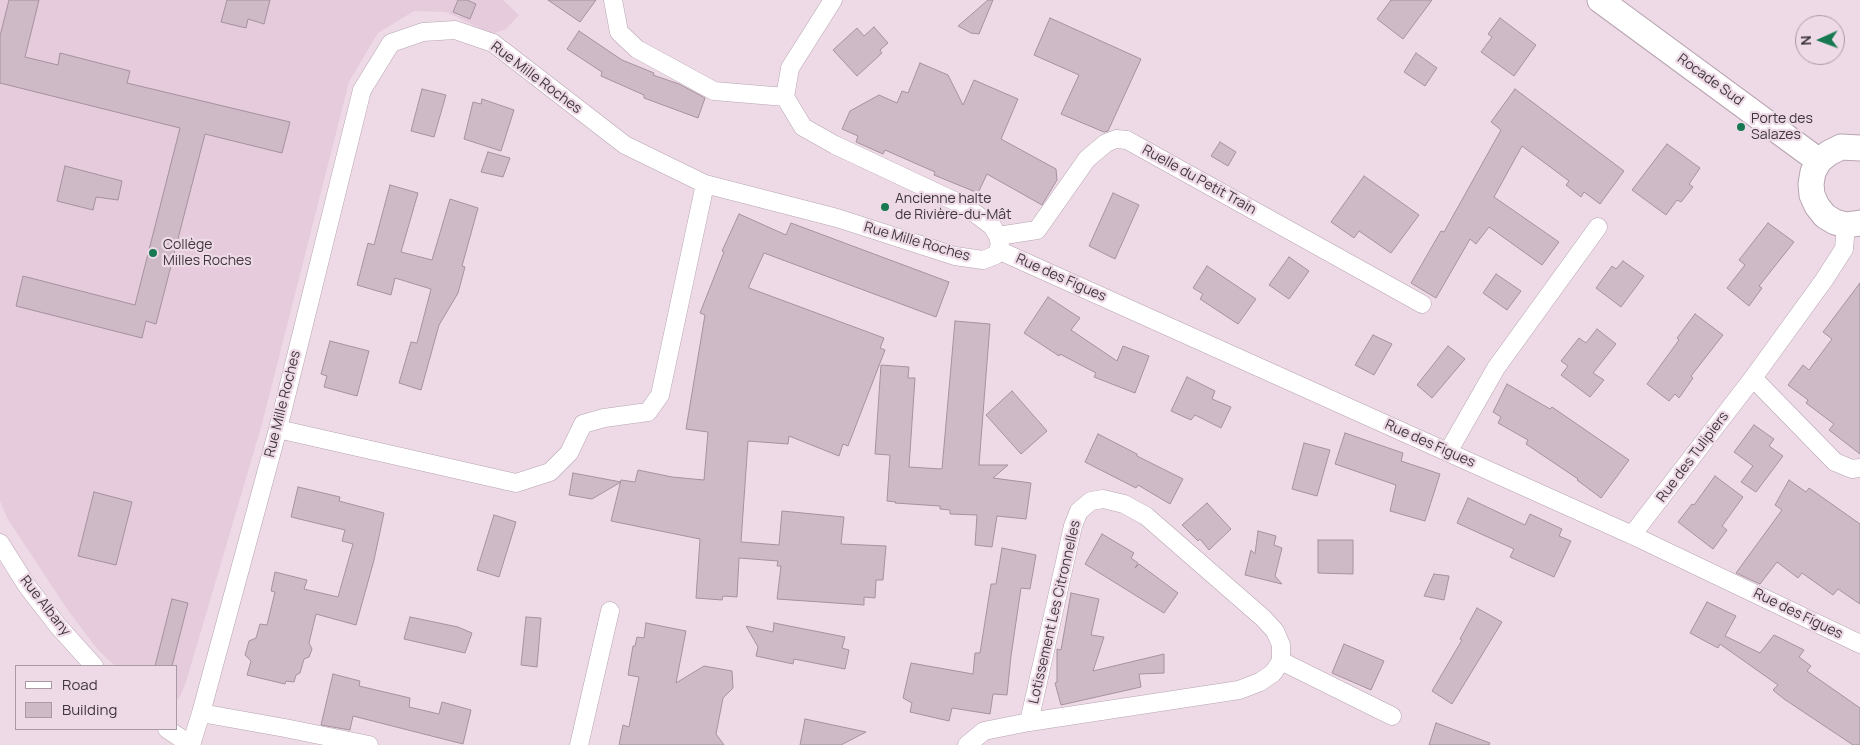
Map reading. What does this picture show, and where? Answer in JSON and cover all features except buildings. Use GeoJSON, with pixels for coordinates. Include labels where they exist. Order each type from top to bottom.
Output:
{"type":"FeatureCollection","features":[{"type":"Feature","properties":{"kind":"main road","name":"Rocade Sud"},"geometry":{"type":"LineString","coordinates":[[1600,0],[1819,161]]}},
{"type":"Feature","properties":{"kind":"main road"},"geometry":{"type":"LineString","coordinates":[[1853,224],[1835,222],[1825,216],[1812,196],[1811,184],[1813,172],[1819,161],[1829,152],[1858,142]]}},
{"type":"Feature","properties":{"kind":"street"},"geometry":{"type":"LineString","coordinates":[[613,0],[619,32],[637,49],[714,91],[785,97]]}},
{"type":"Feature","properties":{"kind":"street"},"geometry":{"type":"LineString","coordinates":[[833,0],[790,68],[785,97],[803,127],[835,145],[965,206],[992,226],[998,243]]}},
{"type":"Feature","properties":{"kind":"street","name":"Rue Mille Roches"},"geometry":{"type":"LineString","coordinates":[[191,745],[278,429],[362,90],[391,43],[423,32],[454,30],[493,43],[625,145],[705,184],[837,218],[956,256],[983,260],[996,254],[998,243]]}},
{"type":"Feature","properties":{"kind":"street","name":"Ruelle du Petit Train"},"geometry":{"type":"LineString","coordinates":[[998,243],[1038,230],[1091,155],[1106,143],[1116,139],[1127,140],[1422,304]]}},
{"type":"Feature","properties":{"kind":"street"},"geometry":{"type":"LineString","coordinates":[[278,429],[516,484],[550,472],[569,453],[583,424],[604,418],[648,412],[660,395],[705,184]]}},
{"type":"Feature","properties":{"kind":"street","name":"Rue des Tulipiers"},"geometry":{"type":"LineString","coordinates":[[1632,535],[1753,378],[1824,280],[1844,248],[1853,224]]}},
{"type":"Feature","properties":{"kind":"street"},"geometry":{"type":"LineString","coordinates":[[1448,452],[1496,368],[1598,227]]}},
{"type":"Feature","properties":{"kind":"street","name":"Rue des Figues"},"geometry":{"type":"LineString","coordinates":[[998,243],[1448,452],[1632,535],[1860,644]]}},
{"type":"Feature","properties":{"kind":"street"},"geometry":{"type":"LineString","coordinates":[[1753,378],[1835,462],[1852,469],[1860,468]]}},
{"type":"Feature","properties":{"kind":"street","name":"Lotissement Les Citronnelles"},"geometry":{"type":"LineString","coordinates":[[967,745],[984,731],[1030,722],[1239,690],[1260,682],[1273,673],[1281,661],[1281,645],[1275,631],[1263,618],[1146,516],[1124,504],[1103,499],[1091,501],[1079,511],[1073,526],[1030,722]]}},
{"type":"Feature","properties":{"kind":"street","name":"Rue Albany"},"geometry":{"type":"LineString","coordinates":[[0,543],[27,586],[58,626],[93,665]]}},
{"type":"Feature","properties":{"kind":"street"},"geometry":{"type":"LineString","coordinates":[[579,745],[610,611]]}},
{"type":"Feature","properties":{"kind":"street"},"geometry":{"type":"LineString","coordinates":[[1281,661],[1392,716]]}},
{"type":"Feature","properties":{"kind":"street"},"geometry":{"type":"LineString","coordinates":[[201,714],[369,745]]}},
{"type":"Feature","properties":{"kind":"street"},"geometry":{"type":"LineString","coordinates":[[169,730],[191,745]]}},
{"type":"Feature","properties":{"kind":"shaded area","name":"Collège Milles Roches"},"geometry":{"type":"Polygon","coordinates":[[[0,0],[503,0],[519,15],[506,29],[492,34],[446,12],[414,11],[378,33],[349,82],[262,424],[186,682],[179,699],[178,665],[114,665],[98,650],[67,609],[7,518],[0,501],[0,0]]]}},
{"type":"Feature","properties":{"kind":"place","name":"Porte des Salazes"},"geometry":{"type":"Point","coordinates":[1741,127]}},
{"type":"Feature","properties":{"kind":"place","name":"Ancienne halte de Rivière-du-Mât"},"geometry":{"type":"Point","coordinates":[885,207]}},
{"type":"Feature","properties":{"kind":"place","name":"Collège Milles Roches"},"geometry":{"type":"Point","coordinates":[153,253]}}]}
